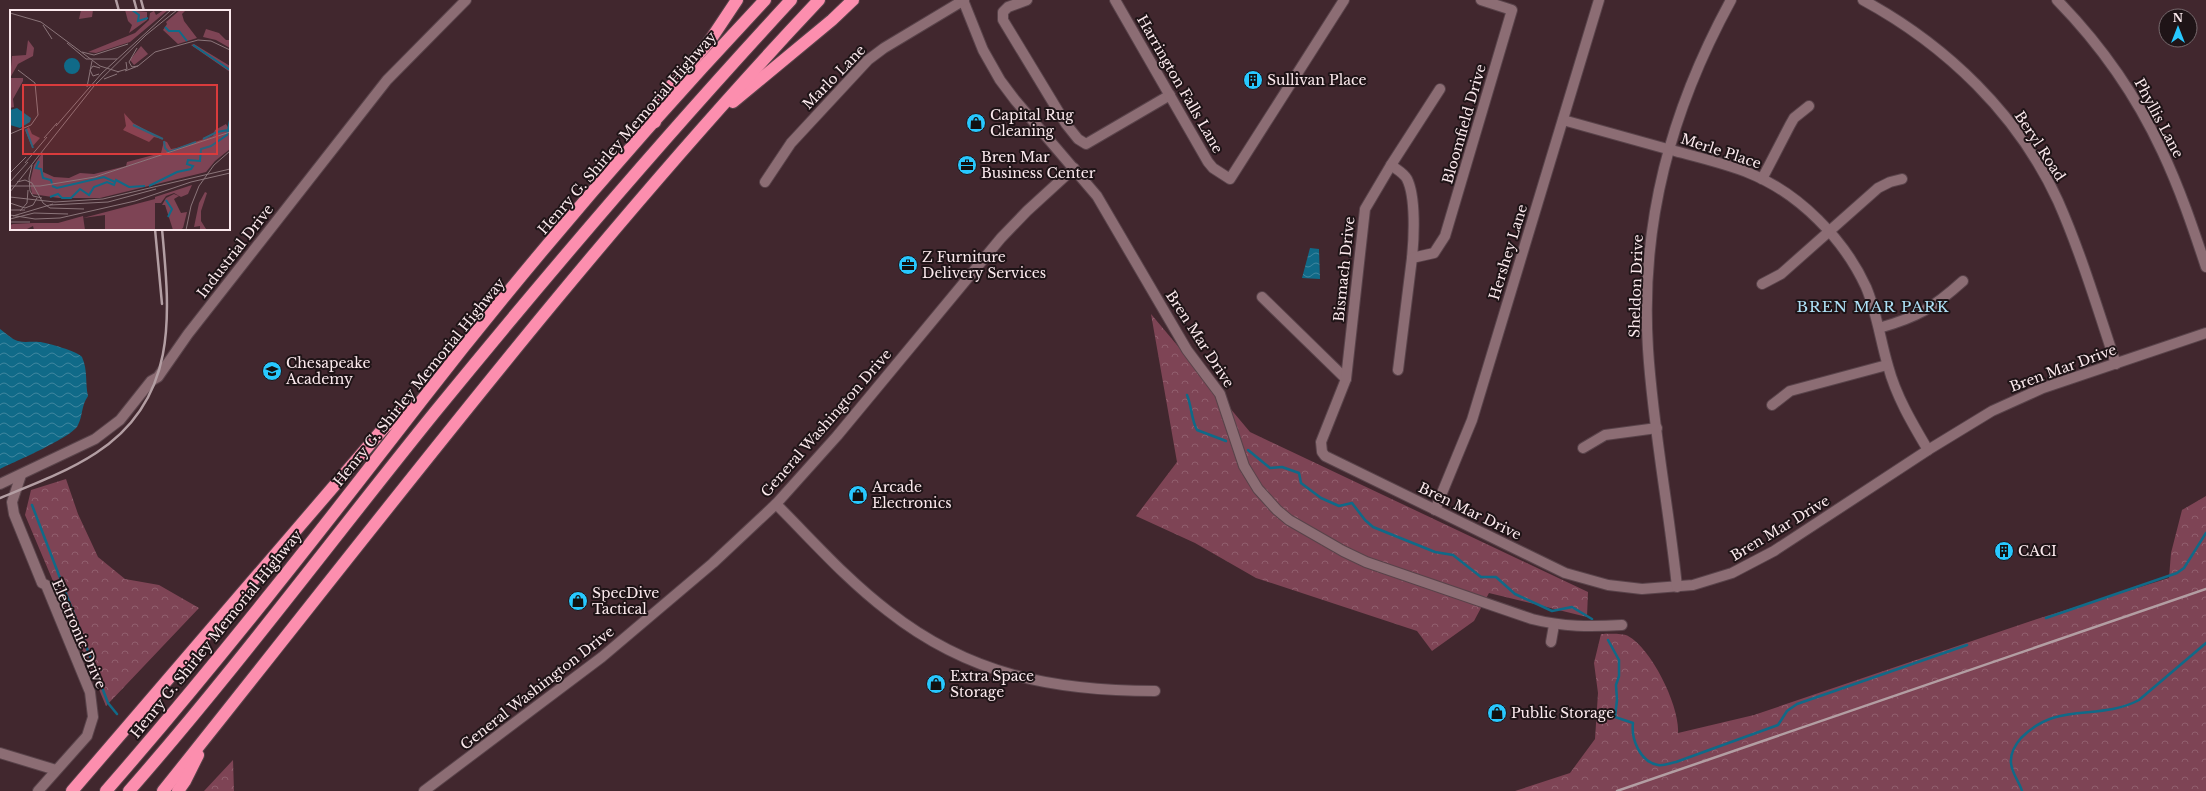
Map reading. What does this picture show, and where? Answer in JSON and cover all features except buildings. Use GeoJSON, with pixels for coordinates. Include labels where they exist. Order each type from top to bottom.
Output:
{"type":"FeatureCollection","features":[{"type":"Feature","properties":{"kind":"highway"},"geometry":{"type":"LineString","coordinates":[[655,122],[658,101],[710,42],[737,0]]}},
{"type":"Feature","properties":{"kind":"highway","name":"Henry G. Shirley Memorial Highway"},"geometry":{"type":"LineString","coordinates":[[106,791],[208,671],[422,400],[568,221],[765,0]]}},
{"type":"Feature","properties":{"kind":"highway"},"geometry":{"type":"LineString","coordinates":[[129,791],[246,651],[434,414],[550,273],[707,90],[791,0]]}},
{"type":"Feature","properties":{"kind":"highway"},"geometry":{"type":"LineString","coordinates":[[163,791],[492,376],[632,208],[819,0]]}},
{"type":"Feature","properties":{"kind":"highway"},"geometry":{"type":"LineString","coordinates":[[710,120],[759,82],[832,20],[853,0]]}},
{"type":"Feature","properties":{"kind":"highway"},"geometry":{"type":"LineString","coordinates":[[72,791],[383,429],[396,416],[422,400]]}},
{"type":"Feature","properties":{"kind":"highway"},"geometry":{"type":"LineString","coordinates":[[178,791],[185,781],[207,736]]}},
{"type":"Feature","properties":{"kind":"street","name":"Industrial Drive"},"geometry":{"type":"LineString","coordinates":[[0,484],[95,439],[120,420],[151,381],[158,376],[188,334],[387,80],[466,0]]}},
{"type":"Feature","properties":{"kind":"street","name":"Bren Mar Drive"},"geometry":{"type":"LineString","coordinates":[[964,0],[983,50],[1000,80],[1015,100],[1097,196],[1187,350],[1220,394],[1244,466],[1258,489],[1276,510],[1342,551],[1366,562],[1554,625],[1587,627],[1622,625]]}},
{"type":"Feature","properties":{"kind":"street","name":"Marlo Lane"},"geometry":{"type":"LineString","coordinates":[[765,182],[791,143],[868,60],[890,44],[964,0]]}},
{"type":"Feature","properties":{"kind":"street"},"geometry":{"type":"LineString","coordinates":[[1028,0],[1008,7],[1003,12],[1004,20],[1066,124],[1078,139],[1086,144],[1170,95]]}},
{"type":"Feature","properties":{"kind":"street","name":"Harrington Falls Lane"},"geometry":{"type":"LineString","coordinates":[[1115,0],[1208,162],[1230,179],[1344,0]]}},
{"type":"Feature","properties":{"kind":"street","name":"Bloomfield Drive"},"geometry":{"type":"LineString","coordinates":[[1412,258],[1434,253],[1445,236],[1512,10],[1481,0]]}},
{"type":"Feature","properties":{"kind":"street","name":"Hershey Lane"},"geometry":{"type":"LineString","coordinates":[[1435,510],[1472,420],[1599,0]]}},
{"type":"Feature","properties":{"kind":"street","name":"Sheldon Drive"},"geometry":{"type":"LineString","coordinates":[[1677,587],[1648,349],[1647,285],[1654,215],[1668,149],[1694,76],[1731,0]]}},
{"type":"Feature","properties":{"kind":"street","name":"Beryl Road"},"geometry":{"type":"LineString","coordinates":[[1863,0],[1913,30],[1964,72],[1988,97],[2027,147],[2043,173],[2068,224],[2116,364]]}},
{"type":"Feature","properties":{"kind":"street","name":"Phyllis Lane"},"geometry":{"type":"LineString","coordinates":[[2057,0],[2100,50],[2145,117],[2178,188],[2206,268]]}},
{"type":"Feature","properties":{"kind":"street","name":"Bismach Drive"},"geometry":{"type":"LineString","coordinates":[[1321,442],[1346,379],[1365,209],[1390,165],[1440,89]]}},
{"type":"Feature","properties":{"kind":"street"},"geometry":{"type":"LineString","coordinates":[[1762,179],[1794,118],[1808,106]]}},
{"type":"Feature","properties":{"kind":"street","name":"Merle Place"},"geometry":{"type":"LineString","coordinates":[[1563,120],[1723,164],[1762,179],[1803,207],[1829,232],[1859,274],[1873,305],[1888,365],[1900,398],[1928,450]]}},
{"type":"Feature","properties":{"kind":"street"},"geometry":{"type":"LineString","coordinates":[[1390,165],[1407,178],[1415,233],[1398,370]]}},
{"type":"Feature","properties":{"kind":"street","name":"General Washington Drive"},"geometry":{"type":"LineString","coordinates":[[424,791],[602,656],[712,563],[776,504],[838,436],[1001,238],[1027,211],[1074,168]]}},
{"type":"Feature","properties":{"kind":"street"},"geometry":{"type":"LineString","coordinates":[[1762,284],[1781,274],[1878,188],[1890,182],[1902,179]]}},
{"type":"Feature","properties":{"kind":"street"},"geometry":{"type":"LineString","coordinates":[[1879,328],[1907,320],[1925,312],[1963,281]]}},
{"type":"Feature","properties":{"kind":"street"},"geometry":{"type":"LineString","coordinates":[[1262,297],[1346,379]]}},
{"type":"Feature","properties":{"kind":"street","name":"Bren Mar Drive"},"geometry":{"type":"LineString","coordinates":[[1321,442],[1322,452],[1325,456],[1407,502],[1435,510],[1551,567],[1579,578],[1608,585],[1642,589],[1677,587],[1722,577],[1751,564],[1973,421],[2015,400],[2043,388],[2206,333]]}},
{"type":"Feature","properties":{"kind":"street"},"geometry":{"type":"LineString","coordinates":[[1772,405],[1790,391],[1888,365]]}},
{"type":"Feature","properties":{"kind":"street"},"geometry":{"type":"LineString","coordinates":[[1583,448],[1597,438],[1605,435],[1657,428]]}},
{"type":"Feature","properties":{"kind":"street","name":"Electronic Drive"},"geometry":{"type":"LineString","coordinates":[[21,475],[12,502],[14,514],[42,583],[46,585],[78,662],[93,704],[92,725],[87,736],[38,791]]}},
{"type":"Feature","properties":{"kind":"street"},"geometry":{"type":"LineString","coordinates":[[776,504],[860,588],[887,611],[921,634],[958,654],[1004,672],[1053,685],[1094,690],[1155,691]]}},
{"type":"Feature","properties":{"kind":"street"},"geometry":{"type":"LineString","coordinates":[[1551,642],[1554,625]]}},
{"type":"Feature","properties":{"kind":"street"},"geometry":{"type":"LineString","coordinates":[[0,753],[56,770]]}},
{"type":"Feature","properties":{"kind":"green space"},"geometry":{"type":"Polygon","coordinates":[[[1151,314],[1250,432],[1588,592],[1587,617],[1489,593],[1474,621],[1432,651],[1417,631],[1256,578],[1195,543],[1136,516],[1177,462],[1151,314]]]}},
{"type":"Feature","properties":{"kind":"green space"},"geometry":{"type":"Polygon","coordinates":[[[66,479],[78,514],[98,557],[125,579],[159,585],[199,608],[106,706],[25,515],[31,490],[66,479]]]}},
{"type":"Feature","properties":{"kind":"green space"},"geometry":{"type":"Polygon","coordinates":[[[2206,496],[2206,791],[1515,791],[1570,773],[1595,739],[1598,693],[1594,663],[1601,634],[1619,634],[1628,636],[1646,653],[1663,680],[1669,694],[1677,722],[1678,733],[1754,715],[2037,619],[2169,578],[2171,553],[2182,510],[2206,496]]]}},
{"type":"Feature","properties":{"kind":"green space"},"geometry":{"type":"Polygon","coordinates":[[[233,760],[234,791],[204,791],[233,760]]]}},
{"type":"Feature","properties":{"kind":"water"},"geometry":{"type":"Polygon","coordinates":[[[1310,248],[1319,249],[1320,279],[1302,278],[1310,248]]]}},
{"type":"Feature","properties":{"kind":"water"},"geometry":{"type":"Polygon","coordinates":[[[0,329],[11,338],[18,341],[43,342],[80,355],[85,367],[88,396],[84,403],[80,421],[74,430],[55,442],[0,469],[0,329]]]}},
{"type":"Feature","properties":{"kind":"waterway"},"geometry":{"type":"LineString","coordinates":[[1187,395],[1197,430],[1226,441]]}},
{"type":"Feature","properties":{"kind":"waterway"},"geometry":{"type":"LineString","coordinates":[[1248,450],[1270,468],[1282,467],[1299,473],[1301,483],[1321,498],[1339,506],[1352,503],[1365,520],[1373,527],[1435,552],[1453,555],[1481,577],[1496,577],[1515,594],[1552,611],[1572,607],[1592,619]]}},
{"type":"Feature","properties":{"kind":"waterway"},"geometry":{"type":"LineString","coordinates":[[32,505],[108,703],[117,714]]}},
{"type":"Feature","properties":{"kind":"waterway"},"geometry":{"type":"LineString","coordinates":[[2046,618],[2177,573],[2184,568],[2206,533]]}},
{"type":"Feature","properties":{"kind":"waterway"},"geometry":{"type":"LineString","coordinates":[[1608,640],[1619,660],[1619,676],[1616,685],[1617,700],[1615,717],[1633,723],[1635,743],[1638,749],[1646,759],[1658,765],[1676,762],[1778,725],[1787,711],[1797,704],[1967,645]]}},
{"type":"Feature","properties":{"kind":"waterway"},"geometry":{"type":"LineString","coordinates":[[2022,791],[2013,771],[2011,756],[2013,749],[2021,738],[2035,726],[2050,719],[2064,715],[2108,710],[2139,700],[2206,643]]}},
{"type":"Feature","properties":{"kind":"railway"},"geometry":{"type":"LineString","coordinates":[[116,0],[119,10]]}},
{"type":"Feature","properties":{"kind":"railway"},"geometry":{"type":"LineString","coordinates":[[134,0],[137,10]]}},
{"type":"Feature","properties":{"kind":"railway"},"geometry":{"type":"LineString","coordinates":[[141,0],[144,10]]}},
{"type":"Feature","properties":{"kind":"railway"},"geometry":{"type":"LineString","coordinates":[[155,230],[162,304]]}},
{"type":"Feature","properties":{"kind":"railway"},"geometry":{"type":"LineString","coordinates":[[0,498],[61,472],[96,453],[123,431],[142,407],[155,381],[163,353],[167,323],[167,293],[162,230]]}},
{"type":"Feature","properties":{"kind":"railway"},"geometry":{"type":"LineString","coordinates":[[1617,791],[2206,589]]}},
{"type":"Feature","properties":{"kind":"place","name":"Sullivan Place"},"geometry":{"type":"Point","coordinates":[1253,80]}},
{"type":"Feature","properties":{"kind":"place","name":"Capital Rug Cleaning"},"geometry":{"type":"Point","coordinates":[976,123]}},
{"type":"Feature","properties":{"kind":"place","name":"Bren Mar Business Center"},"geometry":{"type":"Point","coordinates":[967,165]}},
{"type":"Feature","properties":{"kind":"place","name":"Z Furniture Delivery Services"},"geometry":{"type":"Point","coordinates":[908,265]}},
{"type":"Feature","properties":{"kind":"place","name":"Chesapeake Academy"},"geometry":{"type":"Point","coordinates":[272,371]}},
{"type":"Feature","properties":{"kind":"place","name":"Arcade Electronics"},"geometry":{"type":"Point","coordinates":[858,495]}},
{"type":"Feature","properties":{"kind":"place","name":"CACI"},"geometry":{"type":"Point","coordinates":[2004,551]}},
{"type":"Feature","properties":{"kind":"place","name":"SpecDive Tactical"},"geometry":{"type":"Point","coordinates":[578,601]}},
{"type":"Feature","properties":{"kind":"place","name":"Extra Space Storage"},"geometry":{"type":"Point","coordinates":[936,684]}},
{"type":"Feature","properties":{"kind":"place","name":"Public Storage"},"geometry":{"type":"Point","coordinates":[1497,713]}},
{"type":"Feature","properties":{"kind":"district","name":"BREN MAR PARK"},"geometry":{"type":"Point","coordinates":[1873,307]}}]}
